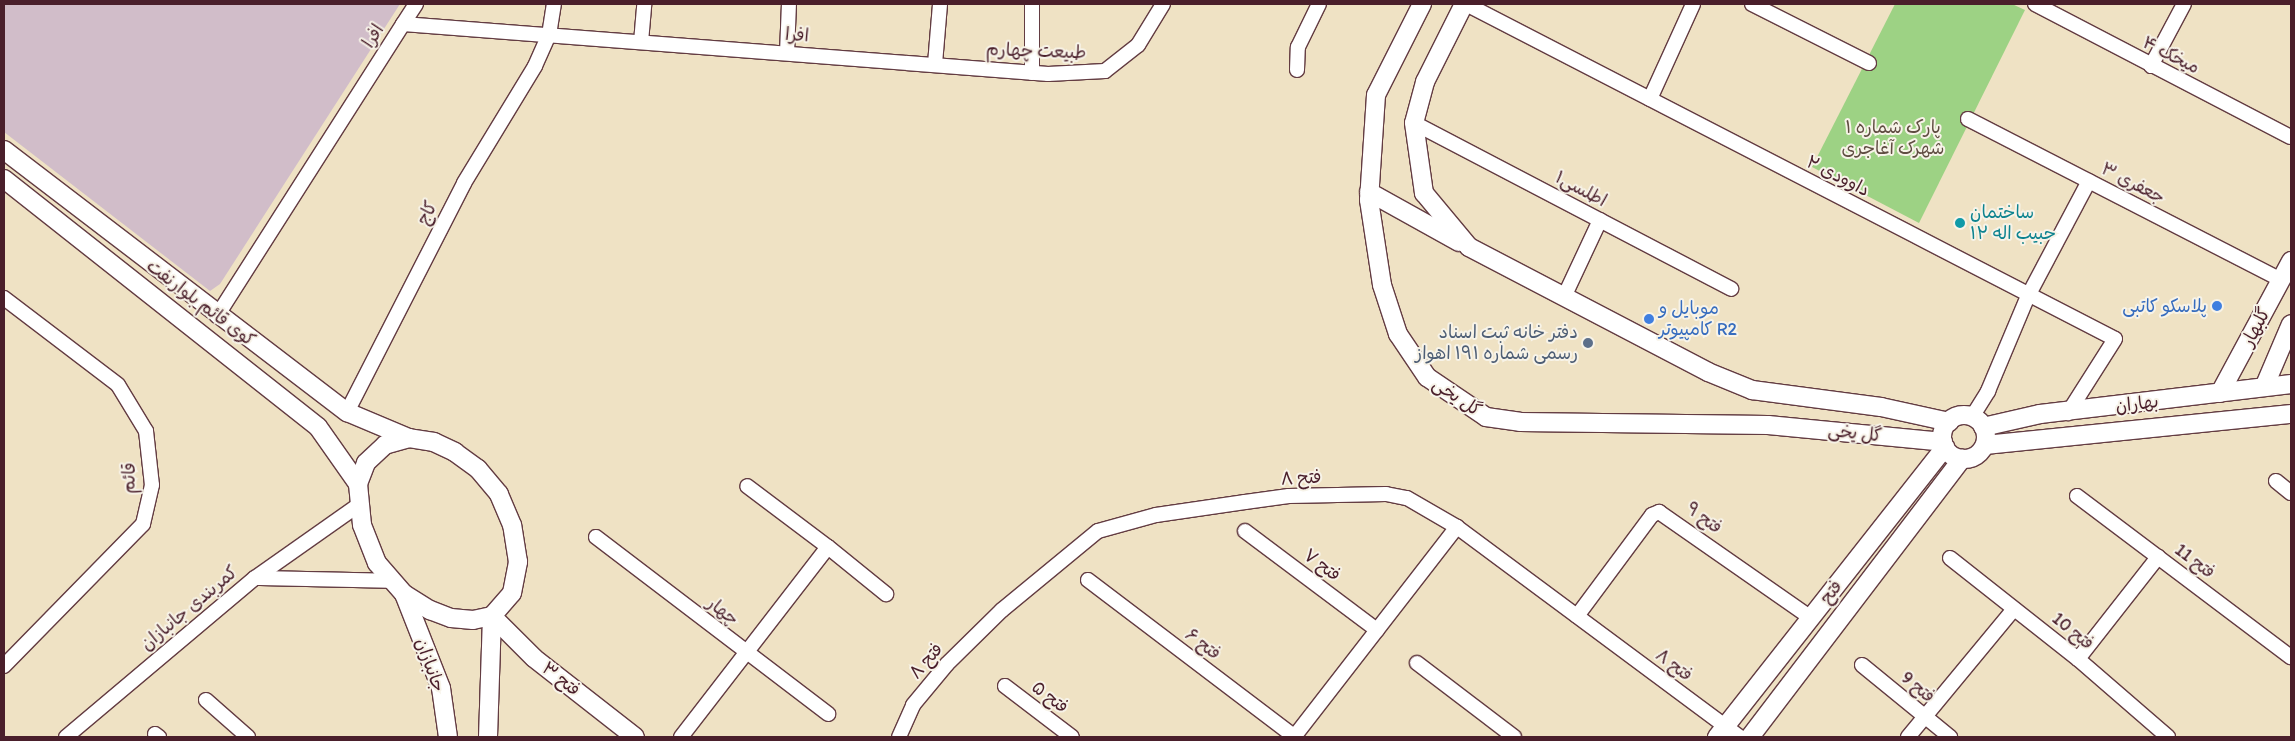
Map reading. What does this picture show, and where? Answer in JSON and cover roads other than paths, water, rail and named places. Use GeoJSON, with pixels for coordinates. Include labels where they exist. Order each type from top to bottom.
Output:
{"type":"FeatureCollection","features":[{"type":"Feature","properties":{"kind":"street"},"geometry":{"type":"LineString","coordinates":[[403,24],[416,4]]}},
{"type":"Feature","properties":{"kind":"street"},"geometry":{"type":"LineString","coordinates":[[549,35],[554,4]]}},
{"type":"Feature","properties":{"kind":"street"},"geometry":{"type":"LineString","coordinates":[[641,42],[644,4]]}},
{"type":"Feature","properties":{"kind":"street"},"geometry":{"type":"LineString","coordinates":[[787,53],[789,4]]}},
{"type":"Feature","properties":{"kind":"street"},"geometry":{"type":"LineString","coordinates":[[935,64],[940,4]]}},
{"type":"Feature","properties":{"kind":"street"},"geometry":{"type":"LineString","coordinates":[[1032,4],[1032,73]]}},
{"type":"Feature","properties":{"kind":"street","name":"طبیعت چهارم"},"geometry":{"type":"LineString","coordinates":[[935,64],[1032,73],[1105,71],[1138,45],[1163,4]]}},
{"type":"Feature","properties":{"kind":"street"},"geometry":{"type":"LineString","coordinates":[[1297,70],[1298,47],[1320,4]]}},
{"type":"Feature","properties":{"kind":"street","name":"گل یخی"},"geometry":{"type":"LineString","coordinates":[[1422,4],[1376,95],[1369,192],[1382,285],[1398,334],[1427,377],[1486,417],[1520,422],[1768,425],[1944,444]]}},
{"type":"Feature","properties":{"kind":"street","name":"گل یخی"},"geometry":{"type":"LineString","coordinates":[[1465,4],[1425,82],[1414,123],[1424,193],[1469,247],[1708,372],[1752,390],[1881,407],[1948,422]]}},
{"type":"Feature","properties":{"kind":"street","name":"داوودی ۲"},"geometry":{"type":"LineString","coordinates":[[1465,4],[2115,340],[2068,413]]}},
{"type":"Feature","properties":{"kind":"street"},"geometry":{"type":"LineString","coordinates":[[1650,99],[1692,4]]}},
{"type":"Feature","properties":{"kind":"street"},"geometry":{"type":"LineString","coordinates":[[1752,4],[1869,63]]}},
{"type":"Feature","properties":{"kind":"street","name":"میخک ۴"},"geometry":{"type":"LineString","coordinates":[[2036,4],[2151,66],[2291,137]]}},
{"type":"Feature","properties":{"kind":"street"},"geometry":{"type":"LineString","coordinates":[[2151,66],[2184,4]]}},
{"type":"Feature","properties":{"kind":"street","name":"افرا"},"geometry":{"type":"LineString","coordinates":[[217,316],[403,24],[935,64]]}},
{"type":"Feature","properties":{"kind":"street","name":"کاج"},"geometry":{"type":"LineString","coordinates":[[347,412],[464,183],[535,66],[549,35]]}},
{"type":"Feature","properties":{"kind":"street","name":"جعفری ۳"},"geometry":{"type":"LineString","coordinates":[[1968,118],[2281,280]]}},
{"type":"Feature","properties":{"kind":"street","name":"اطلسی۱"},"geometry":{"type":"LineString","coordinates":[[1414,123],[1731,289]]}},
{"type":"Feature","properties":{"kind":"street","name":"کوی قائم بلوارنفت"},"geometry":{"type":"LineString","coordinates":[[4,150],[217,316],[347,412],[409,438]]}},
{"type":"Feature","properties":{"kind":"street","name":"کوی قائم بلوارنفت"},"geometry":{"type":"LineString","coordinates":[[4,179],[318,427],[358,484]]}},
{"type":"Feature","properties":{"kind":"street"},"geometry":{"type":"LineString","coordinates":[[1977,422],[1960,416],[1948,422],[1943,431],[1944,444],[1952,455],[1962,459],[1973,457],[1984,445],[1977,422],[1988,391],[2028,296],[2089,181]]}},
{"type":"Feature","properties":{"kind":"street"},"geometry":{"type":"LineString","coordinates":[[1369,192],[1469,247]]}},
{"type":"Feature","properties":{"kind":"street"},"geometry":{"type":"LineString","coordinates":[[1564,297],[1600,220]]}},
{"type":"Feature","properties":{"kind":"street","name":"گلبهار"},"geometry":{"type":"LineString","coordinates":[[2220,393],[2291,261]]}},
{"type":"Feature","properties":{"kind":"street","name":"قائم"},"geometry":{"type":"LineString","coordinates":[[4,298],[118,385],[146,431],[152,485],[143,524],[4,666]]}},
{"type":"Feature","properties":{"kind":"street","name":"گلبهار"},"geometry":{"type":"LineString","coordinates":[[2265,385],[2271,367],[2291,324]]}},
{"type":"Feature","properties":{"kind":"street"},"geometry":{"type":"LineString","coordinates":[[2237,363],[2242,373],[2252,378],[2263,376],[2271,367]]}},
{"type":"Feature","properties":{"kind":"street","name":"بهاران"},"geometry":{"type":"LineString","coordinates":[[1977,422],[2040,414],[2068,413],[2220,393],[2265,385],[2291,384]]}},
{"type":"Feature","properties":{"kind":"street","name":"بهاران"},"geometry":{"type":"LineString","coordinates":[[1984,445],[2291,414]]}},
{"type":"Feature","properties":{"kind":"street"},"geometry":{"type":"LineString","coordinates":[[409,438],[434,442],[455,452],[478,469],[499,494],[512,525],[518,562],[512,593],[492,616],[473,620],[451,618],[430,610],[398,588],[377,563],[362,525],[358,484],[366,463],[385,445],[409,438]]}},
{"type":"Feature","properties":{"kind":"street","name":"فتح"},"geometry":{"type":"LineString","coordinates":[[1721,732],[1944,444]]}},
{"type":"Feature","properties":{"kind":"street","name":"فتح"},"geometry":{"type":"LineString","coordinates":[[1750,737],[1962,459]]}},
{"type":"Feature","properties":{"kind":"street"},"geometry":{"type":"LineString","coordinates":[[2276,481],[2291,493]]}},
{"type":"Feature","properties":{"kind":"street"},"geometry":{"type":"LineString","coordinates":[[747,486],[828,547],[886,594]]}},
{"type":"Feature","properties":{"kind":"street","name":"فتح ۸"},"geometry":{"type":"LineString","coordinates":[[899,737],[913,705],[947,664],[1016,597],[1098,531],[1156,515],[1289,496],[1386,494],[1408,498],[1457,528],[1577,616],[1721,732],[1740,737]]}},
{"type":"Feature","properties":{"kind":"street","name":"فتح 11"},"geometry":{"type":"LineString","coordinates":[[2077,496],[2291,657]]}},
{"type":"Feature","properties":{"kind":"street"},"geometry":{"type":"LineString","coordinates":[[255,578],[360,504]]}},
{"type":"Feature","properties":{"kind":"street","name":"فتح ۹"},"geometry":{"type":"LineString","coordinates":[[1577,616],[1652,515],[1659,512],[1811,618]]}},
{"type":"Feature","properties":{"kind":"street"},"geometry":{"type":"LineString","coordinates":[[1294,737],[1457,528]]}},
{"type":"Feature","properties":{"kind":"street","name":"فتح ۷"},"geometry":{"type":"LineString","coordinates":[[1245,531],[1378,630]]}},
{"type":"Feature","properties":{"kind":"street","name":"چهار"},"geometry":{"type":"LineString","coordinates":[[596,537],[828,714]]}},
{"type":"Feature","properties":{"kind":"street"},"geometry":{"type":"LineString","coordinates":[[681,737],[828,547]]}},
{"type":"Feature","properties":{"kind":"street"},"geometry":{"type":"LineString","coordinates":[[2078,659],[2158,557]]}},
{"type":"Feature","properties":{"kind":"street","name":"فتح 10"},"geometry":{"type":"LineString","coordinates":[[1950,558],[2078,659],[2168,737]]}},
{"type":"Feature","properties":{"kind":"street","name":"کمربندی جانبازان"},"geometry":{"type":"LineString","coordinates":[[66,737],[255,578],[398,588]]}},
{"type":"Feature","properties":{"kind":"street","name":"فتح ۶"},"geometry":{"type":"LineString","coordinates":[[1088,580],[1294,737]]}},
{"type":"Feature","properties":{"kind":"street","name":"جانبازان"},"geometry":{"type":"LineString","coordinates":[[398,588],[441,688],[448,737]]}},
{"type":"Feature","properties":{"kind":"street"},"geometry":{"type":"LineString","coordinates":[[1908,737],[2014,609]]}},
{"type":"Feature","properties":{"kind":"street"},"geometry":{"type":"LineString","coordinates":[[488,737],[492,616]]}},
{"type":"Feature","properties":{"kind":"street","name":"فتح ۳"},"geometry":{"type":"LineString","coordinates":[[492,616],[534,658],[635,737]]}},
{"type":"Feature","properties":{"kind":"street"},"geometry":{"type":"LineString","coordinates":[[1417,663],[1514,737]]}},
{"type":"Feature","properties":{"kind":"street","name":"فتح 9"},"geometry":{"type":"LineString","coordinates":[[1862,665],[1950,737]]}},
{"type":"Feature","properties":{"kind":"street","name":"فتح ۵"},"geometry":{"type":"LineString","coordinates":[[1005,686],[1072,737]]}},
{"type":"Feature","properties":{"kind":"street"},"geometry":{"type":"LineString","coordinates":[[206,700],[248,737]]}},
{"type":"Feature","properties":{"kind":"place","name":"ساختمان حبیب اله ۱۲"},"geometry":{"type":"Point","coordinates":[1960,223]}},
{"type":"Feature","properties":{"kind":"place","name":"پلاسکو کاتبی"},"geometry":{"type":"Point","coordinates":[2217,306]}},
{"type":"Feature","properties":{"kind":"place","name":"موبایل و کامپیوتر R2"},"geometry":{"type":"Point","coordinates":[1649,319]}},
{"type":"Feature","properties":{"kind":"place","name":"دفتر خانه ثبت اسناد رسمی شماره ۱۹۱ اهواز"},"geometry":{"type":"Point","coordinates":[1588,343]}},
{"type":"Feature","properties":{"kind":"park label","name":"پارک شماره ۱ شهرک آغاجری"},"geometry":{"type":"Point","coordinates":[1893,138]}}]}
